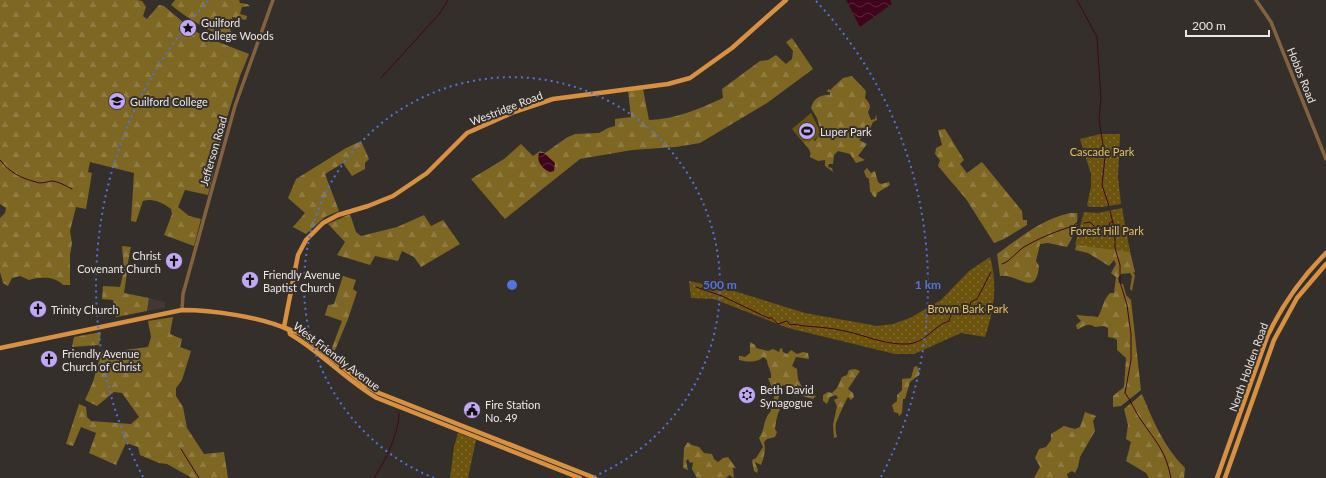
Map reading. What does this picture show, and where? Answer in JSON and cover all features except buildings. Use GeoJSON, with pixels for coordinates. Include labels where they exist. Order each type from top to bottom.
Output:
{"type":"FeatureCollection","features":[{"type":"Feature","properties":{"kind":"main road","name":"Westridge Road"},"geometry":{"type":"LineString","coordinates":[[284,327],[298,255],[306,240],[323,223],[338,215],[380,202],[408,187],[433,168],[467,133],[501,117],[553,99],[668,84],[690,78],[732,48],[786,0]]}},
{"type":"Feature","properties":{"kind":"main road","name":"North Holden Road"},"geometry":{"type":"LineString","coordinates":[[1217,478],[1267,337],[1275,320],[1304,276],[1326,253]]}},
{"type":"Feature","properties":{"kind":"main road","name":"North Holden Road"},"geometry":{"type":"LineString","coordinates":[[1225,478],[1274,340],[1297,298],[1326,264]]}},
{"type":"Feature","properties":{"kind":"main road","name":"West Friendly Avenue"},"geometry":{"type":"LineString","coordinates":[[0,348],[182,310],[224,314],[270,322],[301,334],[364,384],[379,393],[595,478]]}},
{"type":"Feature","properties":{"kind":"main road","name":"West Friendly Avenue"},"geometry":{"type":"LineString","coordinates":[[284,327],[360,387],[377,398],[580,478]]}},
{"type":"Feature","properties":{"kind":"street","name":"Jefferson Road"},"geometry":{"type":"LineString","coordinates":[[182,310],[183,294],[235,106],[273,0]]}},
{"type":"Feature","properties":{"kind":"street","name":"Hobbs Road"},"geometry":{"type":"LineString","coordinates":[[1256,0],[1271,22],[1326,159]]}},
{"type":"Feature","properties":{"kind":"shaded area"},"geometry":{"type":"Polygon","coordinates":[[[149,298],[165,302],[165,308],[147,311],[149,298]]]}},
{"type":"Feature","properties":{"kind":"green space","name":"Guilford College"},"geometry":{"type":"Polygon","coordinates":[[[0,0],[142,1],[146,7],[143,16],[147,19],[159,5],[164,6],[189,27],[203,36],[249,54],[240,76],[226,121],[208,195],[185,190],[178,207],[189,216],[201,219],[194,246],[164,235],[172,214],[171,209],[158,202],[150,200],[143,201],[136,222],[131,221],[134,173],[90,162],[88,172],[92,173],[86,209],[76,207],[70,231],[72,243],[70,255],[70,285],[63,285],[51,279],[38,278],[29,280],[20,276],[12,278],[8,286],[3,283],[0,272],[0,218],[5,213],[6,208],[0,204],[0,0]]]}},
{"type":"Feature","properties":{"kind":"green space"},"geometry":{"type":"Polygon","coordinates":[[[175,0],[239,0],[240,3],[250,6],[242,7],[240,14],[247,16],[246,20],[232,17],[233,23],[230,30],[235,37],[234,42],[201,26],[186,16],[171,5],[175,0]]]}},
{"type":"Feature","properties":{"kind":"green space"},"geometry":{"type":"Polygon","coordinates":[[[792,38],[813,69],[767,103],[700,143],[676,147],[632,150],[580,159],[505,219],[471,179],[504,159],[521,144],[533,156],[540,151],[545,153],[566,138],[575,134],[599,133],[615,126],[615,119],[631,117],[628,91],[643,89],[649,120],[669,118],[696,110],[723,98],[722,89],[760,61],[768,60],[776,55],[786,64],[792,59],[793,51],[786,42],[792,38]]]}},
{"type":"Feature","properties":{"kind":"green space"},"geometry":{"type":"Polygon","coordinates":[[[852,76],[866,91],[865,98],[870,104],[868,112],[871,120],[875,119],[876,115],[877,120],[873,122],[869,131],[859,140],[867,144],[858,156],[865,160],[856,163],[850,154],[838,151],[834,155],[833,164],[829,164],[828,167],[832,168],[833,172],[825,166],[825,160],[818,161],[810,157],[810,151],[804,143],[805,141],[809,142],[812,139],[815,141],[821,132],[817,118],[811,108],[814,102],[821,96],[830,95],[830,92],[827,92],[828,89],[830,90],[843,78],[852,76]]]}},
{"type":"Feature","properties":{"kind":"green space","name":"Luper Park"},"geometry":{"type":"Polygon","coordinates":[[[811,113],[821,133],[807,147],[792,129],[811,113]]]}},
{"type":"Feature","properties":{"kind":"green space"},"geometry":{"type":"Polygon","coordinates":[[[945,129],[964,160],[960,164],[967,173],[982,162],[1022,211],[1023,220],[1027,220],[1027,225],[1004,239],[994,243],[966,199],[938,166],[940,160],[935,154],[936,148],[942,145],[938,130],[945,129]]]}},
{"type":"Feature","properties":{"kind":"green space","name":"Cascade Park"},"geometry":{"type":"Polygon","coordinates":[[[1100,134],[1120,134],[1118,177],[1121,204],[1102,207],[1089,207],[1087,205],[1091,187],[1091,174],[1080,139],[1100,134]]]}},
{"type":"Feature","properties":{"kind":"green space"},"geometry":{"type":"Polygon","coordinates":[[[361,141],[369,159],[365,163],[365,169],[352,176],[343,163],[325,174],[339,211],[325,217],[306,234],[293,227],[305,213],[288,198],[296,179],[346,148],[361,141]]]}},
{"type":"Feature","properties":{"kind":"green space"},"geometry":{"type":"Polygon","coordinates":[[[867,168],[871,173],[875,171],[878,182],[881,184],[889,182],[890,185],[877,193],[876,197],[874,197],[870,191],[869,179],[866,177],[864,171],[867,168]]]}},
{"type":"Feature","properties":{"kind":"green space","name":"Forest Hill Park"},"geometry":{"type":"Polygon","coordinates":[[[1122,208],[1130,252],[1075,245],[1084,212],[1098,213],[1122,208]]]}},
{"type":"Feature","properties":{"kind":"green space"},"geometry":{"type":"Polygon","coordinates":[[[1077,213],[1077,217],[1075,231],[1067,247],[1048,243],[1040,244],[1036,261],[1039,266],[1037,276],[1034,281],[1030,283],[1007,276],[1000,276],[997,254],[1023,235],[1040,225],[1059,216],[1077,213]]]}},
{"type":"Feature","properties":{"kind":"green space"},"geometry":{"type":"Polygon","coordinates":[[[350,214],[356,232],[361,236],[397,227],[424,215],[431,226],[443,220],[460,244],[421,267],[414,257],[402,251],[398,261],[375,256],[370,265],[337,255],[345,242],[328,224],[350,214]]]}},
{"type":"Feature","properties":{"kind":"green space"},"geometry":{"type":"Polygon","coordinates":[[[1082,225],[1127,239],[1135,272],[1133,273],[1135,275],[1132,291],[1130,289],[1132,276],[1130,273],[1121,274],[1118,278],[1119,283],[1123,284],[1126,295],[1131,300],[1141,390],[1121,406],[1113,407],[1113,396],[1124,387],[1126,358],[1117,350],[1117,340],[1108,337],[1108,328],[1104,326],[1095,327],[1087,325],[1077,329],[1076,325],[1081,321],[1076,315],[1098,317],[1104,301],[1110,293],[1114,293],[1116,277],[1111,273],[1116,264],[1114,260],[1109,266],[1088,253],[1075,250],[1082,225]]]}},
{"type":"Feature","properties":{"kind":"green space"},"geometry":{"type":"Polygon","coordinates":[[[122,246],[131,247],[124,293],[149,298],[147,311],[116,317],[113,300],[102,299],[103,286],[120,287],[124,270],[122,246]]]}},
{"type":"Feature","properties":{"kind":"green space","name":"Brown Bark Park"},"geometry":{"type":"Polygon","coordinates":[[[990,257],[994,278],[994,297],[991,317],[985,337],[961,333],[914,354],[895,354],[788,328],[714,299],[691,298],[689,281],[731,290],[805,313],[877,326],[893,324],[910,318],[941,300],[969,271],[990,257]]]}},
{"type":"Feature","properties":{"kind":"green space"},"geometry":{"type":"Polygon","coordinates":[[[343,276],[356,280],[353,289],[357,292],[348,319],[333,355],[330,353],[342,321],[325,315],[328,305],[334,304],[343,276]]]}},
{"type":"Feature","properties":{"kind":"green space"},"geometry":{"type":"Polygon","coordinates":[[[173,317],[170,334],[182,339],[180,347],[191,351],[182,380],[176,388],[176,396],[183,407],[187,428],[204,454],[224,452],[228,478],[192,478],[167,464],[159,463],[140,455],[138,447],[126,443],[116,465],[89,453],[96,433],[81,427],[73,446],[66,444],[79,404],[86,407],[87,417],[91,421],[131,424],[139,417],[122,393],[114,392],[97,406],[85,400],[93,382],[101,353],[148,347],[151,337],[148,321],[173,317]]]}},
{"type":"Feature","properties":{"kind":"green space"},"geometry":{"type":"Polygon","coordinates":[[[101,332],[99,345],[72,347],[74,337],[101,332]]]}},
{"type":"Feature","properties":{"kind":"green space"},"geometry":{"type":"Polygon","coordinates":[[[750,342],[755,345],[756,348],[768,351],[773,349],[779,352],[782,348],[783,352],[787,354],[791,350],[797,354],[803,352],[808,353],[809,359],[796,357],[792,366],[797,369],[798,379],[802,387],[801,388],[797,384],[798,390],[808,391],[816,396],[813,399],[799,395],[791,395],[788,393],[791,391],[784,385],[782,386],[777,403],[781,408],[775,429],[777,432],[775,437],[767,439],[764,442],[765,448],[761,465],[755,462],[758,470],[757,473],[754,471],[752,460],[756,458],[763,447],[759,438],[768,414],[771,411],[770,407],[775,395],[768,378],[771,378],[771,375],[767,360],[763,357],[755,361],[748,362],[739,360],[739,356],[745,357],[750,353],[750,342]]]}},
{"type":"Feature","properties":{"kind":"green space"},"geometry":{"type":"Polygon","coordinates":[[[917,366],[920,374],[910,382],[905,399],[903,399],[902,413],[899,416],[898,413],[894,412],[892,405],[897,401],[897,395],[902,390],[902,379],[911,378],[914,367],[917,366]]]}},
{"type":"Feature","properties":{"kind":"green space"},"geometry":{"type":"Polygon","coordinates":[[[855,369],[860,371],[848,389],[853,393],[854,397],[851,400],[848,397],[846,401],[836,424],[837,437],[834,438],[833,425],[837,406],[834,400],[838,398],[836,395],[830,397],[827,404],[823,401],[823,395],[828,392],[832,393],[837,388],[842,377],[847,375],[849,370],[855,369]]]}},
{"type":"Feature","properties":{"kind":"green space"},"geometry":{"type":"Polygon","coordinates":[[[1142,394],[1155,424],[1165,442],[1185,468],[1184,478],[1149,478],[1146,473],[1126,461],[1131,442],[1126,439],[1128,425],[1124,409],[1142,394]]]}},
{"type":"Feature","properties":{"kind":"green space"},"geometry":{"type":"Polygon","coordinates":[[[1085,412],[1096,416],[1093,421],[1095,431],[1080,457],[1075,473],[1072,471],[1067,474],[1068,478],[1034,478],[1040,467],[1035,458],[1039,449],[1046,447],[1051,440],[1051,434],[1064,426],[1075,429],[1080,427],[1085,412]]]}},
{"type":"Feature","properties":{"kind":"green space"},"geometry":{"type":"Polygon","coordinates":[[[458,433],[476,440],[468,478],[450,478],[454,447],[458,433]]]}},
{"type":"Feature","properties":{"kind":"green space"},"geometry":{"type":"Polygon","coordinates":[[[688,442],[699,447],[704,453],[712,454],[714,459],[718,462],[723,458],[728,457],[736,468],[733,468],[734,478],[729,475],[726,478],[697,478],[692,469],[693,462],[690,463],[688,459],[686,461],[688,470],[683,468],[684,448],[688,442]]]}},
{"type":"Feature","properties":{"kind":"water"},"geometry":{"type":"Polygon","coordinates":[[[846,0],[890,0],[892,4],[860,27],[846,0]]]}},
{"type":"Feature","properties":{"kind":"water"},"geometry":{"type":"Polygon","coordinates":[[[539,153],[544,153],[555,163],[554,171],[547,171],[542,167],[538,159],[539,153]]]}},
{"type":"Feature","properties":{"kind":"waterway"},"geometry":{"type":"LineString","coordinates":[[381,78],[440,13],[448,0]]}},
{"type":"Feature","properties":{"kind":"waterway"},"geometry":{"type":"LineString","coordinates":[[1077,0],[1097,37],[1101,98],[1099,120],[1105,157],[1102,185],[1109,206]]}},
{"type":"Feature","properties":{"kind":"waterway"},"geometry":{"type":"LineString","coordinates":[[0,160],[12,172],[25,179],[39,183],[54,181],[72,189]]}},
{"type":"Feature","properties":{"kind":"waterway"},"geometry":{"type":"LineString","coordinates":[[1110,211],[1115,231],[1115,248],[1120,265],[1120,282],[1127,305],[1131,334],[1131,360],[1125,393],[1139,417],[1156,441],[1166,461],[1171,478]]}},
{"type":"Feature","properties":{"kind":"waterway"},"geometry":{"type":"LineString","coordinates":[[1002,264],[1030,244],[1048,235],[1073,226],[1078,222]]}},
{"type":"Feature","properties":{"kind":"waterway"},"geometry":{"type":"LineString","coordinates":[[1084,223],[1090,222],[1098,230],[1103,226],[1109,226],[1110,222],[1113,222]]}},
{"type":"Feature","properties":{"kind":"waterway"},"geometry":{"type":"LineString","coordinates":[[696,287],[722,296],[768,318],[772,318],[778,324],[787,321],[790,325],[796,324],[835,329],[884,342],[908,344],[920,341],[943,323],[949,321],[952,312],[960,315],[964,307],[969,308],[971,302],[977,299],[991,272]]}},
{"type":"Feature","properties":{"kind":"waterway"},"geometry":{"type":"LineString","coordinates":[[374,478],[391,447],[397,429],[399,413]]}},
{"type":"Feature","properties":{"kind":"waterway"},"geometry":{"type":"LineString","coordinates":[[181,449],[199,478]]}},
{"type":"Feature","properties":{"kind":"place","name":"Guilford College Woods"},"geometry":{"type":"Point","coordinates":[188,28]}},
{"type":"Feature","properties":{"kind":"place","name":"Guilford College"},"geometry":{"type":"Point","coordinates":[117,101]}},
{"type":"Feature","properties":{"kind":"place","name":"Luper Park"},"geometry":{"type":"Point","coordinates":[807,131]}},
{"type":"Feature","properties":{"kind":"place","name":"Christ Covenant Church"},"geometry":{"type":"Point","coordinates":[174,261]}},
{"type":"Feature","properties":{"kind":"place","name":"Friendly Avenue Baptist Church"},"geometry":{"type":"Point","coordinates":[250,280]}},
{"type":"Feature","properties":{"kind":"place","name":"Trinity Church"},"geometry":{"type":"Point","coordinates":[38,309]}},
{"type":"Feature","properties":{"kind":"place","name":"Friendly Avenue Church of Christ"},"geometry":{"type":"Point","coordinates":[49,359]}},
{"type":"Feature","properties":{"kind":"place","name":"Beth David Synagogue"},"geometry":{"type":"Point","coordinates":[747,395]}},
{"type":"Feature","properties":{"kind":"place","name":"Fire Station No. 49"},"geometry":{"type":"Point","coordinates":[472,410]}}]}
